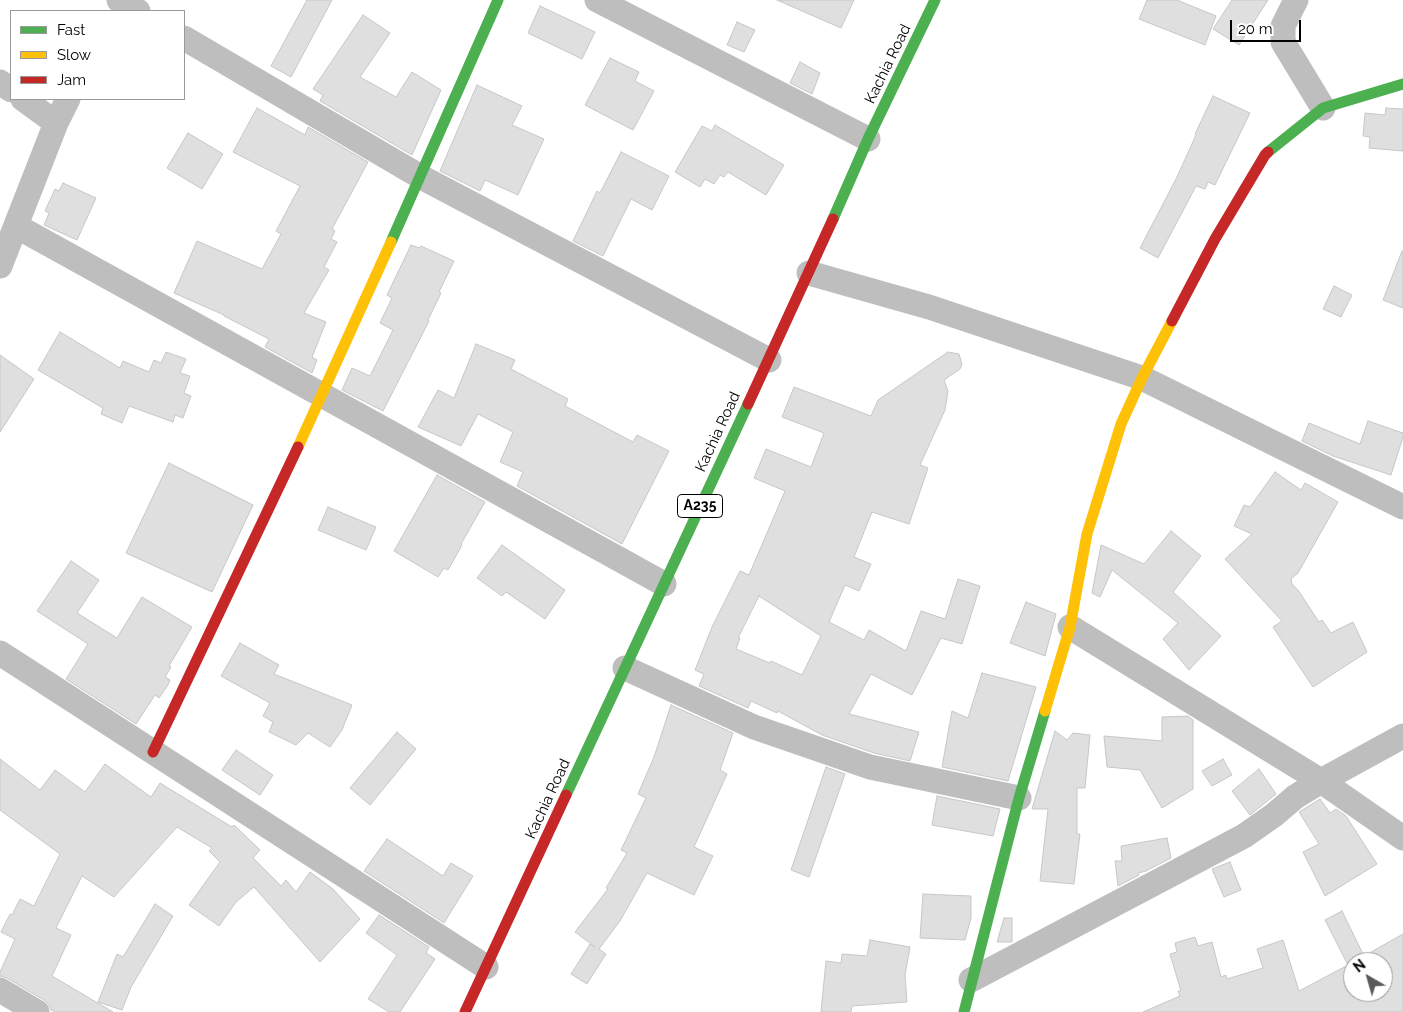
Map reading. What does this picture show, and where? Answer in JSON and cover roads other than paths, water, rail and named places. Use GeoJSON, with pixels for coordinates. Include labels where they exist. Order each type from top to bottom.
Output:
{"type":"FeatureCollection","features":[{"type":"Feature","properties":{"kind":"main road"},"geometry":{"type":"LineString","coordinates":[[153,752],[324,395],[498,0]]}},
{"type":"Feature","properties":{"kind":"main road","name":"Kachia Road"},"geometry":{"type":"LineString","coordinates":[[465,1012],[809,273],[868,139],[935,0]]}},
{"type":"Feature","properties":{"kind":"main road"},"geometry":{"type":"LineString","coordinates":[[964,1012],[1019,798],[1070,627],[1087,534],[1121,424],[1142,378],[1214,239],[1265,155],[1323,108],[1403,84]]}},
{"type":"Feature","properties":{"kind":"street"},"geometry":{"type":"LineString","coordinates":[[117,0],[136,10]]}},
{"type":"Feature","properties":{"kind":"street"},"geometry":{"type":"LineString","coordinates":[[597,0],[868,139]]}},
{"type":"Feature","properties":{"kind":"street"},"geometry":{"type":"LineString","coordinates":[[1296,0],[1283,26],[1283,42],[1323,108]]}},
{"type":"Feature","properties":{"kind":"street"},"geometry":{"type":"LineString","coordinates":[[185,39],[421,177],[768,360]]}},
{"type":"Feature","properties":{"kind":"street"},"geometry":{"type":"LineString","coordinates":[[24,100],[56,123]]}},
{"type":"Feature","properties":{"kind":"street"},"geometry":{"type":"LineString","coordinates":[[0,266],[56,123],[68,100]]}},
{"type":"Feature","properties":{"kind":"street"},"geometry":{"type":"LineString","coordinates":[[16,226],[664,584]]}},
{"type":"Feature","properties":{"kind":"street"},"geometry":{"type":"LineString","coordinates":[[809,273],[929,307],[1142,378],[1403,507]]}},
{"type":"Feature","properties":{"kind":"street"},"geometry":{"type":"LineString","coordinates":[[1070,627],[1321,781],[1403,838]]}},
{"type":"Feature","properties":{"kind":"street"},"geometry":{"type":"LineString","coordinates":[[0,653],[486,967]]}},
{"type":"Feature","properties":{"kind":"street"},"geometry":{"type":"LineString","coordinates":[[625,668],[754,728],[870,767],[1019,798]]}},
{"type":"Feature","properties":{"kind":"street"},"geometry":{"type":"LineString","coordinates":[[971,980],[1244,836],[1321,781],[1403,736]]}},
{"type":"Feature","properties":{"kind":"street"},"geometry":{"type":"LineString","coordinates":[[0,990],[37,1012]]}}]}
